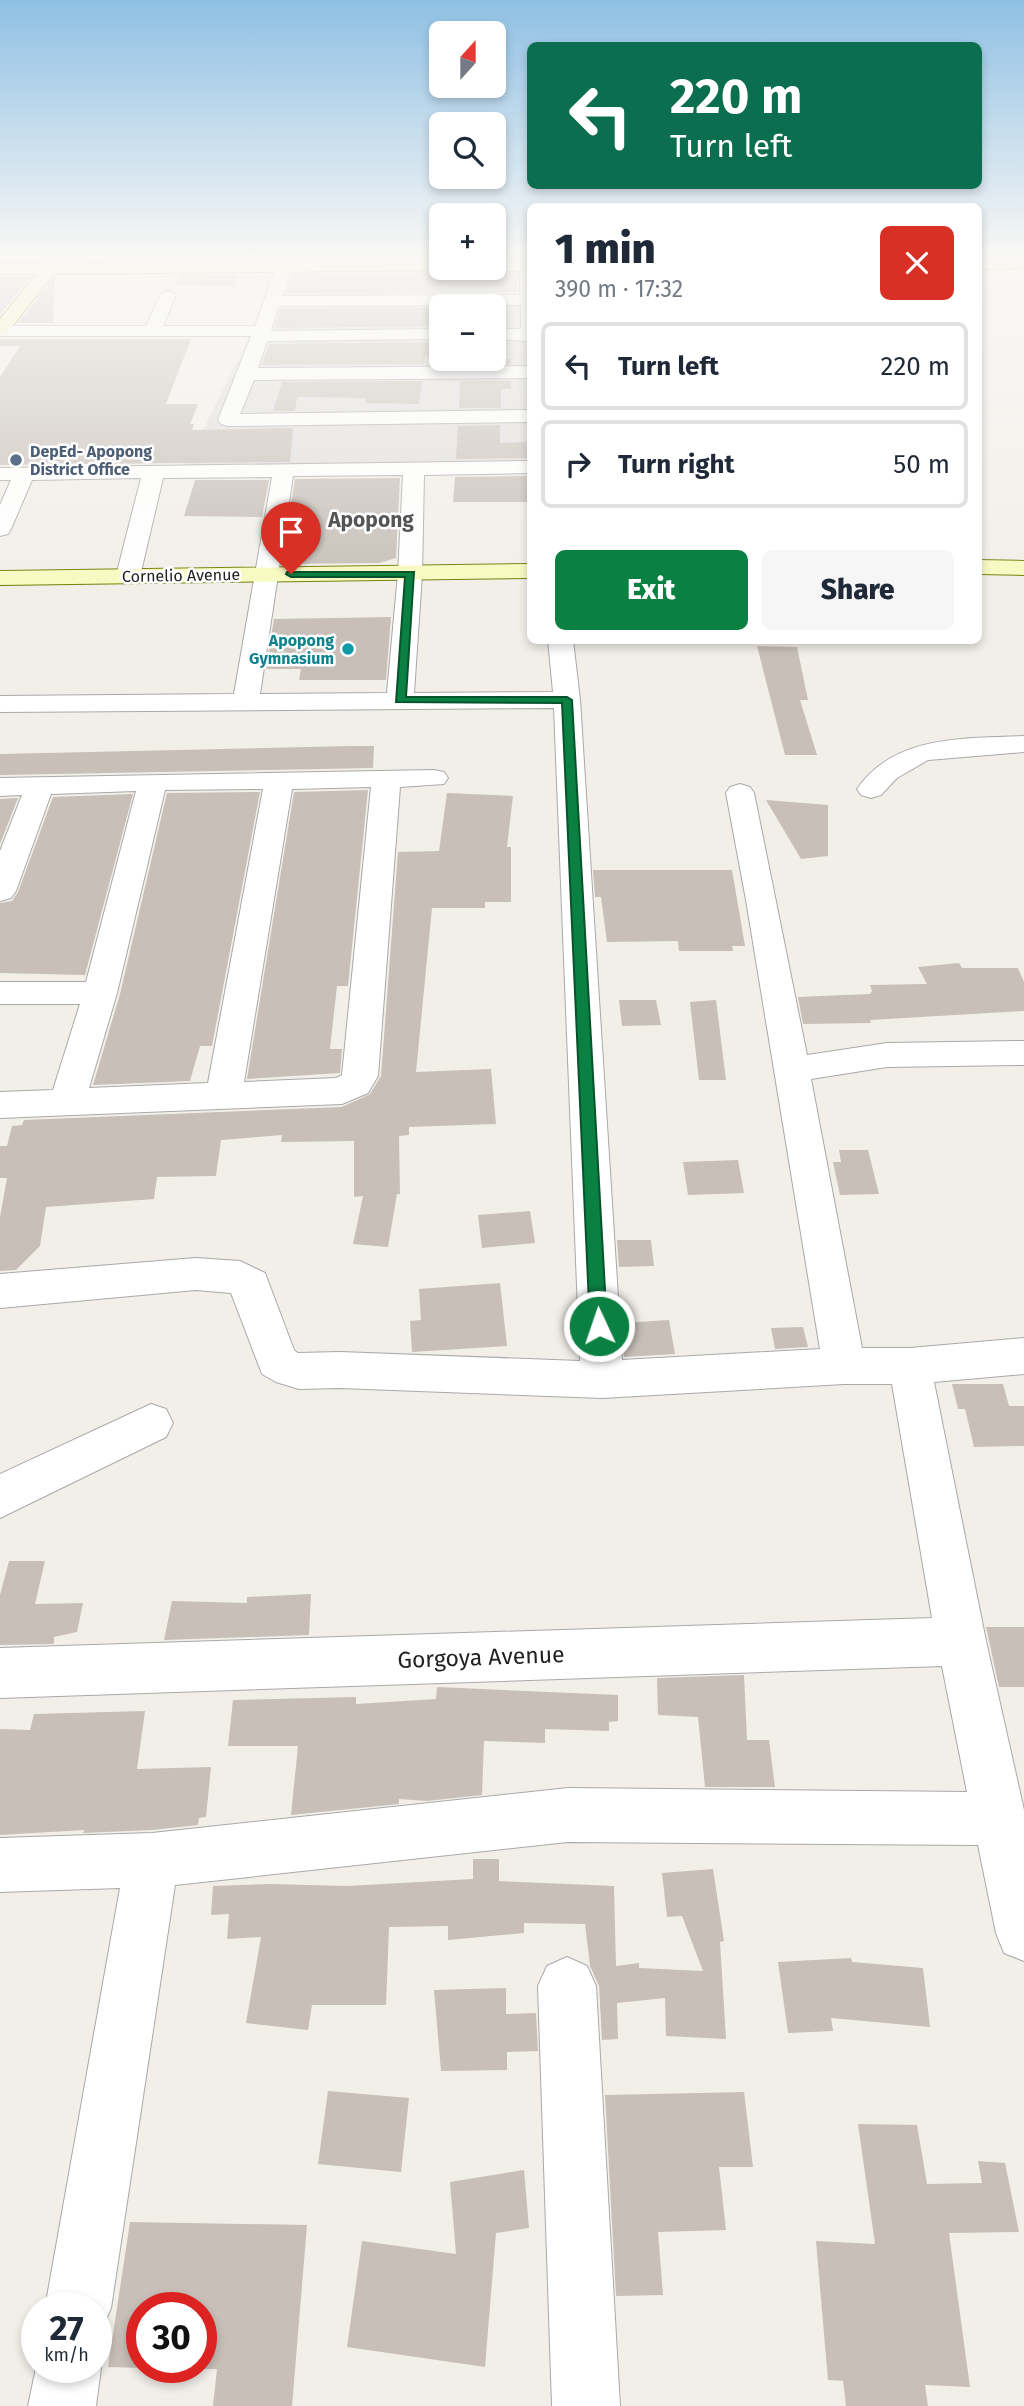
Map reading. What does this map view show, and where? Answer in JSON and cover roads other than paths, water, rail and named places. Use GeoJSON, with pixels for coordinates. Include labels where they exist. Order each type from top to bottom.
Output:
{"type":"FeatureCollection","features":[{"type":"Feature","properties":{"kind":"street"},"geometry":{"type":"LineString","coordinates":[[249,369],[228,420],[527,416]]}},
{"type":"Feature","properties":{"kind":"street"},"geometry":{"type":"LineString","coordinates":[[247,374],[527,372]]}},
{"type":"Feature","properties":{"kind":"street"},"geometry":{"type":"LineString","coordinates":[[0,474],[414,471],[527,467]]}},
{"type":"Feature","properties":{"kind":"street"},"geometry":{"type":"LineString","coordinates":[[246,701],[283,471]]}},
{"type":"Feature","properties":{"kind":"street"},"geometry":{"type":"LineString","coordinates":[[400,700],[410,574],[414,471]]}},
{"type":"Feature","properties":{"kind":"street"},"geometry":{"type":"LineString","coordinates":[[128,576],[153,474]]}},
{"type":"Feature","properties":{"kind":"street"},"geometry":{"type":"LineString","coordinates":[[0,529],[23,475]]}},
{"type":"Feature","properties":{"kind":"street"},"geometry":{"type":"LineString","coordinates":[[982,567],[1024,568]]}},
{"type":"Feature","properties":{"kind":"street","name":"Cornelio Avenue"},"geometry":{"type":"LineString","coordinates":[[0,578],[410,574],[527,570]]}},
{"type":"Feature","properties":{"kind":"street"},"geometry":{"type":"LineString","coordinates":[[560,644],[567,700],[602,1380]]}},
{"type":"Feature","properties":{"kind":"street"},"geometry":{"type":"LineString","coordinates":[[0,704],[567,700]]}},
{"type":"Feature","properties":{"kind":"street"},"geometry":{"type":"LineString","coordinates":[[871,789],[887,772],[920,753],[1024,744]]}},
{"type":"Feature","properties":{"kind":"street"},"geometry":{"type":"LineString","coordinates":[[0,787],[434,778]]}},
{"type":"Feature","properties":{"kind":"street"},"geometry":{"type":"LineString","coordinates":[[0,1105],[342,1091],[355,1084],[359,1076],[386,780]]}},
{"type":"Feature","properties":{"kind":"street"},"geometry":{"type":"LineString","coordinates":[[223,1096],[279,781]]}},
{"type":"Feature","properties":{"kind":"street"},"geometry":{"type":"LineString","coordinates":[[67,1103],[100,993],[153,782]]}},
{"type":"Feature","properties":{"kind":"street"},"geometry":{"type":"LineString","coordinates":[[0,891],[40,786]]}},
{"type":"Feature","properties":{"kind":"street"},"geometry":{"type":"LineString","coordinates":[[740,793],[844,1366]]}},
{"type":"Feature","properties":{"kind":"street"},"geometry":{"type":"LineString","coordinates":[[0,993],[100,993]]}},
{"type":"Feature","properties":{"kind":"street"},"geometry":{"type":"LineString","coordinates":[[791,1070],[887,1055],[1024,1053]]}},
{"type":"Feature","properties":{"kind":"street"},"geometry":{"type":"LineString","coordinates":[[0,1291],[196,1274],[240,1277],[251,1285],[272,1354],[286,1369],[302,1373],[340,1370],[602,1380],[844,1366],[910,1366],[1024,1356]]}},
{"type":"Feature","properties":{"kind":"street"},"geometry":{"type":"LineString","coordinates":[[910,1366],[961,1641],[1024,1933]]}},
{"type":"Feature","properties":{"kind":"street"},"geometry":{"type":"LineString","coordinates":[[0,1497],[151,1423]]}},
{"type":"Feature","properties":{"kind":"street","name":"Gorgoya Avenue"},"geometry":{"type":"LineString","coordinates":[[0,1674],[961,1641]]}},
{"type":"Feature","properties":{"kind":"street"},"geometry":{"type":"LineString","coordinates":[[0,1865],[152,1860],[568,1815],[1000,1819]]}},
{"type":"Feature","properties":{"kind":"street"},"geometry":{"type":"LineString","coordinates":[[81,2292],[152,1860]]}},
{"type":"Feature","properties":{"kind":"street"},"geometry":{"type":"LineString","coordinates":[[567,1986],[586,2406]]}},
{"type":"Feature","properties":{"kind":"street"},"geometry":{"type":"LineString","coordinates":[[62,2406],[66,2383]]}},
{"type":"Feature","properties":{"kind":"place","name":"DepEd- Apopong District Office"},"geometry":{"type":"Point","coordinates":[16,460]}},
{"type":"Feature","properties":{"kind":"place","name":"Apopong Gymnasium"},"geometry":{"type":"Point","coordinates":[348,649]}},
{"type":"Feature","properties":{"kind":"district","name":"Apopong"},"geometry":{"type":"Point","coordinates":[371,520]}}]}
